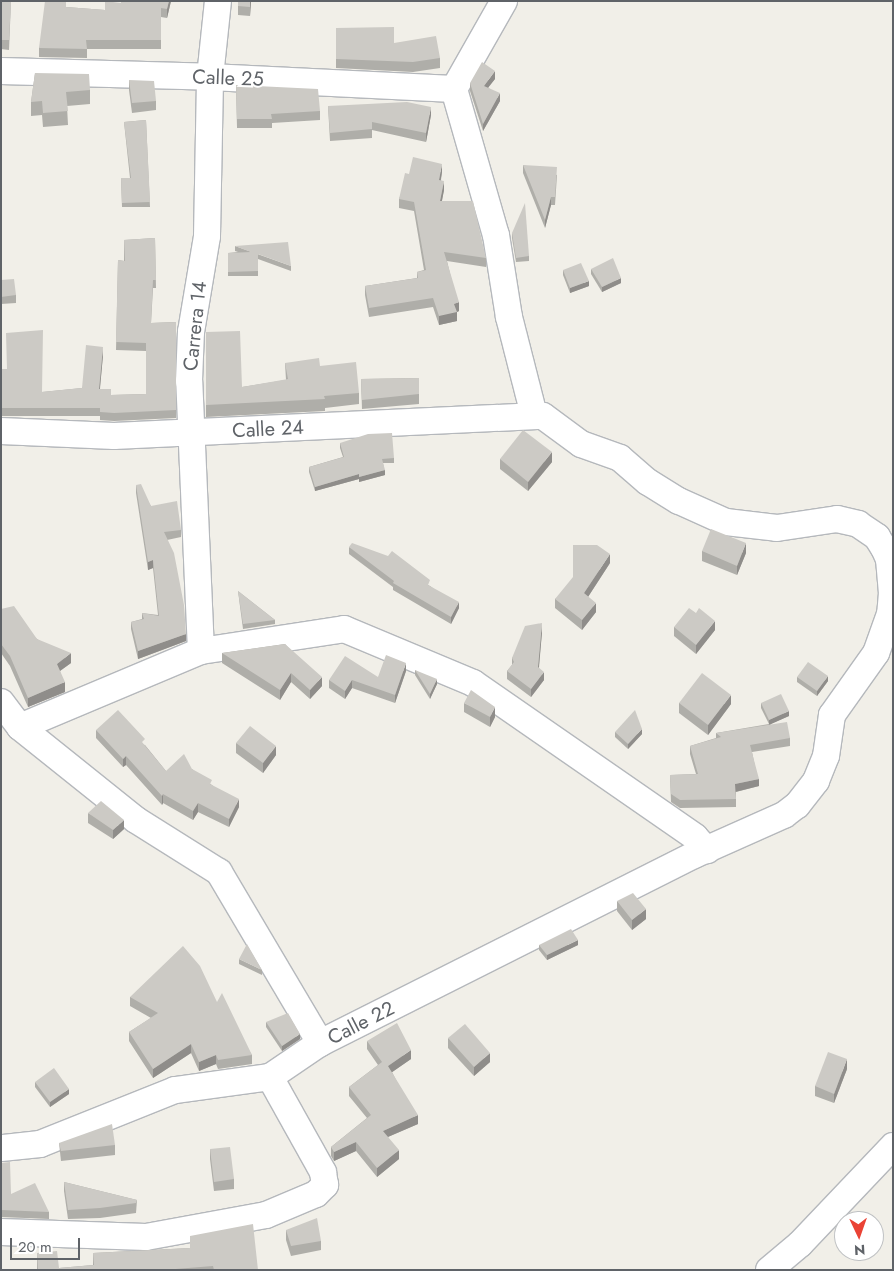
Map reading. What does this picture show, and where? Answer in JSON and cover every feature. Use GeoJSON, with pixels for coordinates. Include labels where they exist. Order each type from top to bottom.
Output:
{"type":"FeatureCollection","features":[{"type":"Feature","properties":{"kind":"street","name":"Carrera 14"},"geometry":{"type":"LineString","coordinates":[[201,651],[194,433],[189,381],[191,332],[207,236],[210,77],[218,1]]}},
{"type":"Feature","properties":{"kind":"street"},"geometry":{"type":"LineString","coordinates":[[504,1],[454,89],[496,235],[509,317],[534,415]]}},
{"type":"Feature","properties":{"kind":"street","name":"Calle 25"},"geometry":{"type":"LineString","coordinates":[[1,71],[210,77],[454,89]]}},
{"type":"Feature","properties":{"kind":"street","name":"Calle 24"},"geometry":{"type":"LineString","coordinates":[[1,431],[114,436],[534,415]]}},
{"type":"Feature","properties":{"kind":"street","name":"Calle 22"},"geometry":{"type":"LineString","coordinates":[[1,1148],[40,1144],[175,1090],[270,1077],[320,1044],[707,850],[784,815],[797,805],[816,781],[826,756],[832,715],[848,688],[876,653],[884,634],[892,593],[889,559],[876,537],[848,521],[826,520],[768,528],[742,526],[710,516],[648,482],[630,464],[581,444],[552,420],[534,415]]}},
{"type":"Feature","properties":{"kind":"street"},"geometry":{"type":"LineString","coordinates":[[20,727],[201,651],[344,629],[473,683],[695,837],[707,850]]}},
{"type":"Feature","properties":{"kind":"street"},"geometry":{"type":"LineString","coordinates":[[1,702],[20,727],[136,820],[219,872],[320,1044]]}},
{"type":"Feature","properties":{"kind":"street"},"geometry":{"type":"LineString","coordinates":[[1,1232],[146,1236],[266,1215],[316,1194],[325,1185],[323,1172],[270,1077]]}},
{"type":"Feature","properties":{"kind":"street"},"geometry":{"type":"LineString","coordinates":[[769,1270],[800,1244],[893,1146]]}},
{"type":"Feature","properties":{"kind":"building"},"geometry":{"type":"Polygon","coordinates":[[[1,1],[11,1],[9,40],[1,40],[1,1]]]}},
{"type":"Feature","properties":{"kind":"building"},"geometry":{"type":"Polygon","coordinates":[[[45,1],[66,1],[66,7],[105,10],[105,1],[121,3],[121,1],[169,1],[167,9],[161,8],[161,40],[86,40],[87,49],[39,48],[45,1]]]}},
{"type":"Feature","properties":{"kind":"building"},"geometry":{"type":"Polygon","coordinates":[[[238,1],[250,1],[250,7],[238,6],[238,1]]]}},
{"type":"Feature","properties":{"kind":"building"},"geometry":{"type":"Polygon","coordinates":[[[394,27],[394,43],[436,36],[440,58],[413,62],[336,59],[336,28],[394,27]]]}},
{"type":"Feature","properties":{"kind":"building"},"geometry":{"type":"Polygon","coordinates":[[[482,62],[495,71],[484,86],[500,93],[483,124],[470,83],[482,62]]]}},
{"type":"Feature","properties":{"kind":"building"},"geometry":{"type":"Polygon","coordinates":[[[35,73],[89,74],[90,90],[66,92],[68,111],[43,113],[42,101],[31,102],[35,73]]]}},
{"type":"Feature","properties":{"kind":"building"},"geometry":{"type":"Polygon","coordinates":[[[129,80],[154,81],[156,101],[132,103],[129,80]]]}},
{"type":"Feature","properties":{"kind":"building"},"geometry":{"type":"Polygon","coordinates":[[[236,85],[318,89],[320,111],[271,114],[272,119],[237,119],[236,85]]]}},
{"type":"Feature","properties":{"kind":"building"},"geometry":{"type":"Polygon","coordinates":[[[407,102],[431,107],[426,133],[372,122],[372,129],[330,133],[328,106],[407,102]]]}},
{"type":"Feature","properties":{"kind":"building"},"geometry":{"type":"Polygon","coordinates":[[[146,120],[150,202],[122,203],[121,178],[131,178],[124,122],[146,120]]]}},
{"type":"Feature","properties":{"kind":"building"},"geometry":{"type":"Polygon","coordinates":[[[413,157],[442,164],[439,180],[444,181],[440,201],[473,201],[486,258],[444,252],[459,302],[454,304],[457,312],[439,316],[433,298],[369,308],[365,286],[418,278],[417,272],[426,270],[414,202],[399,199],[405,173],[409,174],[413,157]]]}},
{"type":"Feature","properties":{"kind":"building"},"geometry":{"type":"Polygon","coordinates":[[[523,165],[557,167],[555,197],[551,197],[545,220],[523,165]]]}},
{"type":"Feature","properties":{"kind":"building"},"geometry":{"type":"Polygon","coordinates":[[[525,203],[529,256],[516,258],[512,233],[525,203]]]}},
{"type":"Feature","properties":{"kind":"building"},"geometry":{"type":"Polygon","coordinates":[[[155,238],[156,280],[153,280],[151,323],[176,322],[176,410],[114,413],[100,412],[100,408],[1,408],[1,369],[7,369],[6,333],[43,330],[42,392],[82,388],[86,345],[103,347],[99,389],[111,389],[111,395],[146,394],[146,343],[116,342],[118,260],[125,261],[124,240],[155,238]]]}},
{"type":"Feature","properties":{"kind":"building"},"geometry":{"type":"Polygon","coordinates":[[[288,242],[291,266],[258,254],[258,271],[228,272],[228,253],[251,252],[235,246],[288,242]]]}},
{"type":"Feature","properties":{"kind":"building"},"geometry":{"type":"Polygon","coordinates":[[[613,258],[621,278],[602,287],[591,269],[613,258]]]}},
{"type":"Feature","properties":{"kind":"building"},"geometry":{"type":"Polygon","coordinates":[[[581,263],[589,281],[570,288],[563,270],[581,263]]]}},
{"type":"Feature","properties":{"kind":"building"},"geometry":{"type":"Polygon","coordinates":[[[14,279],[16,295],[1,297],[1,280],[14,279]]]}},
{"type":"Feature","properties":{"kind":"building"},"geometry":{"type":"Polygon","coordinates":[[[240,331],[242,387],[288,379],[285,363],[319,358],[320,366],[356,362],[359,393],[324,396],[325,399],[206,405],[206,332],[240,331]]]}},
{"type":"Feature","properties":{"kind":"building"},"geometry":{"type":"Polygon","coordinates":[[[419,378],[419,394],[362,400],[361,379],[419,378]]]}},
{"type":"Feature","properties":{"kind":"building"},"geometry":{"type":"Polygon","coordinates":[[[523,430],[552,452],[528,482],[500,459],[523,430]]]}},
{"type":"Feature","properties":{"kind":"building"},"geometry":{"type":"Polygon","coordinates":[[[392,433],[394,458],[382,459],[385,470],[359,477],[359,474],[315,487],[309,467],[344,457],[340,443],[368,434],[392,433]]]}},
{"type":"Feature","properties":{"kind":"building"},"geometry":{"type":"Polygon","coordinates":[[[141,484],[151,506],[177,501],[181,530],[164,532],[174,553],[184,605],[186,634],[138,651],[131,622],[144,619],[142,613],[159,616],[153,560],[148,562],[136,485],[141,484]]]}},
{"type":"Feature","properties":{"kind":"building"},"geometry":{"type":"Polygon","coordinates":[[[711,529],[746,543],[737,566],[702,551],[711,529]]]}},
{"type":"Feature","properties":{"kind":"building"},"geometry":{"type":"Polygon","coordinates":[[[352,543],[388,556],[392,551],[430,580],[428,585],[459,602],[451,617],[393,583],[394,581],[349,547],[352,543]]]}},
{"type":"Feature","properties":{"kind":"building"},"geometry":{"type":"Polygon","coordinates":[[[573,545],[597,545],[610,554],[584,593],[596,603],[582,620],[555,599],[573,577],[573,545]]]}},
{"type":"Feature","properties":{"kind":"building"},"geometry":{"type":"Polygon","coordinates":[[[238,591],[275,620],[243,624],[238,591]]]}},
{"type":"Feature","properties":{"kind":"building"},"geometry":{"type":"Polygon","coordinates":[[[14,606],[37,639],[71,653],[57,664],[65,682],[28,698],[10,656],[1,644],[1,609],[14,606]]]}},
{"type":"Feature","properties":{"kind":"building"},"geometry":{"type":"Polygon","coordinates":[[[689,608],[696,613],[699,608],[715,621],[696,645],[674,627],[689,608]]]}},
{"type":"Feature","properties":{"kind":"building"},"geometry":{"type":"Polygon","coordinates":[[[542,623],[538,667],[544,672],[531,689],[507,671],[514,662],[512,658],[525,626],[542,623]]]}},
{"type":"Feature","properties":{"kind":"building"},"geometry":{"type":"Polygon","coordinates":[[[285,644],[322,677],[310,690],[291,673],[280,690],[222,653],[285,644]]]}},
{"type":"Feature","properties":{"kind":"building"},"geometry":{"type":"Polygon","coordinates":[[[386,655],[406,663],[395,695],[352,680],[345,691],[329,680],[345,656],[378,677],[386,655]]]}},
{"type":"Feature","properties":{"kind":"building"},"geometry":{"type":"Polygon","coordinates":[[[808,662],[828,676],[817,691],[797,677],[808,662]]]}},
{"type":"Feature","properties":{"kind":"building"},"geometry":{"type":"Polygon","coordinates":[[[415,670],[437,679],[430,694],[415,670]]]}},
{"type":"Feature","properties":{"kind":"building"},"geometry":{"type":"Polygon","coordinates":[[[702,673],[731,695],[708,725],[679,703],[702,673]]]}},
{"type":"Feature","properties":{"kind":"building"},"geometry":{"type":"Polygon","coordinates":[[[471,690],[495,707],[490,717],[464,703],[471,690]]]}},
{"type":"Feature","properties":{"kind":"building"},"geometry":{"type":"Polygon","coordinates":[[[781,694],[789,711],[769,720],[761,703],[781,694]]]}},
{"type":"Feature","properties":{"kind":"building"},"geometry":{"type":"Polygon","coordinates":[[[118,710],[145,739],[142,742],[166,771],[184,754],[192,769],[212,780],[210,784],[239,799],[229,819],[198,803],[193,811],[163,794],[162,796],[126,756],[123,759],[96,730],[118,710]]]}},
{"type":"Feature","properties":{"kind":"building"},"geometry":{"type":"Polygon","coordinates":[[[635,710],[642,729],[628,744],[615,732],[635,710]]]}},
{"type":"Feature","properties":{"kind":"building"},"geometry":{"type":"Polygon","coordinates":[[[787,722],[790,738],[750,745],[759,779],[735,784],[736,799],[680,800],[671,794],[670,775],[698,774],[690,746],[721,737],[716,733],[787,722]]]}},
{"type":"Feature","properties":{"kind":"building"},"geometry":{"type":"Polygon","coordinates":[[[250,726],[276,746],[263,763],[236,743],[250,726]]]}},
{"type":"Feature","properties":{"kind":"building"},"geometry":{"type":"Polygon","coordinates":[[[101,801],[124,820],[113,830],[88,813],[101,801]]]}},
{"type":"Feature","properties":{"kind":"building"},"geometry":{"type":"Polygon","coordinates":[[[633,893],[646,909],[632,920],[617,901],[633,893]]]}},
{"type":"Feature","properties":{"kind":"building"},"geometry":{"type":"Polygon","coordinates":[[[571,929],[578,940],[547,955],[539,945],[571,929]]]}},
{"type":"Feature","properties":{"kind":"building"},"geometry":{"type":"Polygon","coordinates":[[[247,944],[262,970],[239,959],[247,944]]]}},
{"type":"Feature","properties":{"kind":"building"},"geometry":{"type":"Polygon","coordinates":[[[183,946],[200,966],[217,1002],[222,993],[252,1055],[218,1060],[216,1055],[199,1062],[191,1044],[153,1069],[129,1032],[158,1013],[130,997],[183,946]]]}},
{"type":"Feature","properties":{"kind":"building"},"geometry":{"type":"Polygon","coordinates":[[[288,1013],[300,1034],[282,1046],[266,1022],[288,1013]]]}},
{"type":"Feature","properties":{"kind":"building"},"geometry":{"type":"Polygon","coordinates":[[[397,1023],[411,1050],[388,1066],[418,1115],[383,1131],[399,1150],[377,1168],[356,1142],[334,1152],[331,1147],[371,1115],[349,1087],[382,1062],[367,1041],[397,1023]]]}},
{"type":"Feature","properties":{"kind":"building"},"geometry":{"type":"Polygon","coordinates":[[[465,1024],[490,1053],[474,1067],[448,1038],[465,1024]]]}},
{"type":"Feature","properties":{"kind":"building"},"geometry":{"type":"Polygon","coordinates":[[[828,1052],[847,1059],[834,1094],[815,1086],[828,1052]]]}},
{"type":"Feature","properties":{"kind":"building"},"geometry":{"type":"Polygon","coordinates":[[[54,1068],[69,1089],[50,1102],[35,1082],[54,1068]]]}},
{"type":"Feature","properties":{"kind":"building"},"geometry":{"type":"Polygon","coordinates":[[[112,1124],[115,1145],[61,1151],[59,1143],[112,1124]]]}},
{"type":"Feature","properties":{"kind":"building"},"geometry":{"type":"Polygon","coordinates":[[[230,1147],[234,1179],[214,1182],[210,1149],[230,1147]]]}},
{"type":"Feature","properties":{"kind":"building"},"geometry":{"type":"Polygon","coordinates":[[[10,1162],[11,1194],[35,1183],[49,1212],[1,1210],[1,1163],[10,1162]]]}},
{"type":"Feature","properties":{"kind":"building"},"geometry":{"type":"Polygon","coordinates":[[[64,1182],[137,1200],[136,1203],[68,1210],[64,1182]]]}},
{"type":"Feature","properties":{"kind":"building"},"geometry":{"type":"Polygon","coordinates":[[[317,1218],[321,1241],[291,1246],[286,1230],[317,1218]]]}},
{"type":"Feature","properties":{"kind":"building"},"geometry":{"type":"Polygon","coordinates":[[[253,1224],[258,1270],[214,1270],[213,1266],[163,1270],[38,1270],[37,1253],[57,1251],[59,1268],[94,1265],[93,1253],[190,1248],[190,1236],[253,1224]]]}}]}
